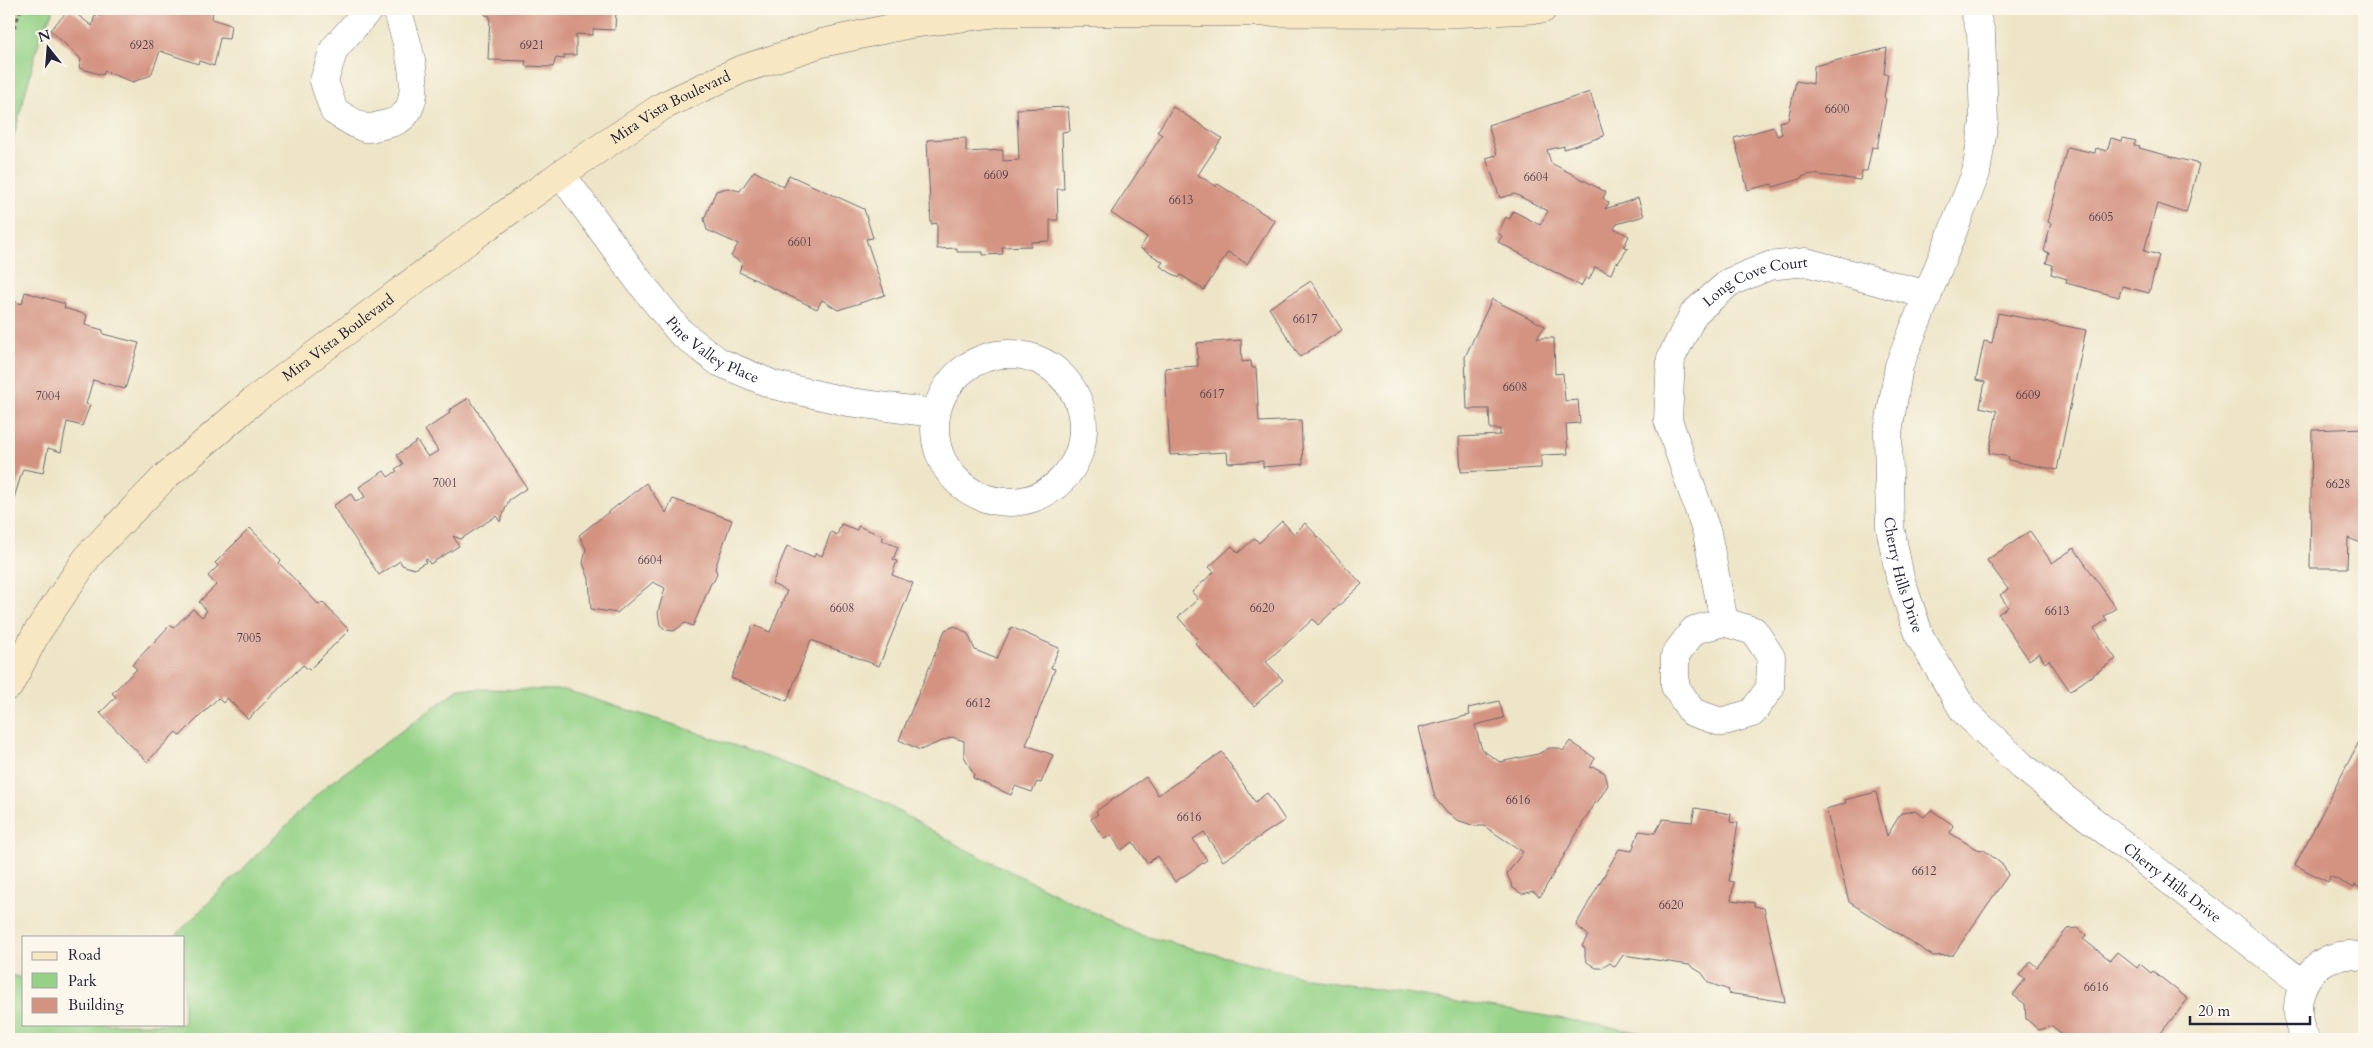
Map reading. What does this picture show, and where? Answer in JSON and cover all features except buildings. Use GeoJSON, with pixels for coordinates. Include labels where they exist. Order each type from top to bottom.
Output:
{"type":"FeatureCollection","features":[{"type":"Feature","properties":{"kind":"street"},"geometry":{"type":"LineString","coordinates":[[369,9],[334,49],[324,82],[334,111],[365,128],[390,124],[402,118],[412,103],[413,63],[397,9]]}},
{"type":"Feature","properties":{"kind":"street","name":"Mira Vista Boulevard"},"geometry":{"type":"LineString","coordinates":[[9,686],[36,634],[89,554],[165,477],[253,401],[470,239],[562,174],[663,106],[740,70],[822,43],[910,24],[1006,12],[1080,10],[1459,13],[1543,9]]}},
{"type":"Feature","properties":{"kind":"street","name":"Cherry Hills Drive"},"geometry":{"type":"LineString","coordinates":[[1974,9],[1981,33],[1984,122],[1976,173],[1899,366],[1888,432],[1890,526],[1900,578],[1920,637],[1964,711],[2022,766],[2304,984]]}},
{"type":"Feature","properties":{"kind":"street","name":"Pine Valley Place"},"geometry":{"type":"LineString","coordinates":[[562,174],[639,281],[681,333],[719,362],[774,385],[849,402],[934,413]]}},
{"type":"Feature","properties":{"kind":"street","name":"Long Cove Court"},"geometry":{"type":"LineString","coordinates":[[1724,622],[1707,533],[1668,420],[1671,358],[1694,313],[1730,282],[1769,266],[1806,262],[1928,294]]}},
{"type":"Feature","properties":{"kind":"street"},"geometry":{"type":"LineString","coordinates":[[1024,354],[1060,371],[1081,404],[1084,443],[1066,478],[1034,500],[994,502],[958,485],[937,452],[934,413],[952,378],[985,356],[1024,354]]}},
{"type":"Feature","properties":{"kind":"street"},"geometry":{"type":"LineString","coordinates":[[2305,1039],[2298,1020],[2297,1001],[2304,984],[2315,968],[2344,956],[2364,957]]}},
{"type":"Feature","properties":{"kind":"path"},"geometry":{"type":"LineString","coordinates":[[9,43],[21,9]]}},
{"type":"Feature","properties":{"kind":"green space"},"geometry":{"type":"Polygon","coordinates":[[[9,9],[54,9],[40,37],[9,155],[9,9]]]}},
{"type":"Feature","properties":{"kind":"green space"},"geometry":{"type":"Polygon","coordinates":[[[459,689],[566,690],[684,728],[861,790],[959,846],[1137,934],[1315,980],[1553,1017],[1675,1039],[9,1039],[9,975],[22,978],[22,1026],[185,1026],[185,936],[175,936],[325,787],[459,689]]]}}]}
